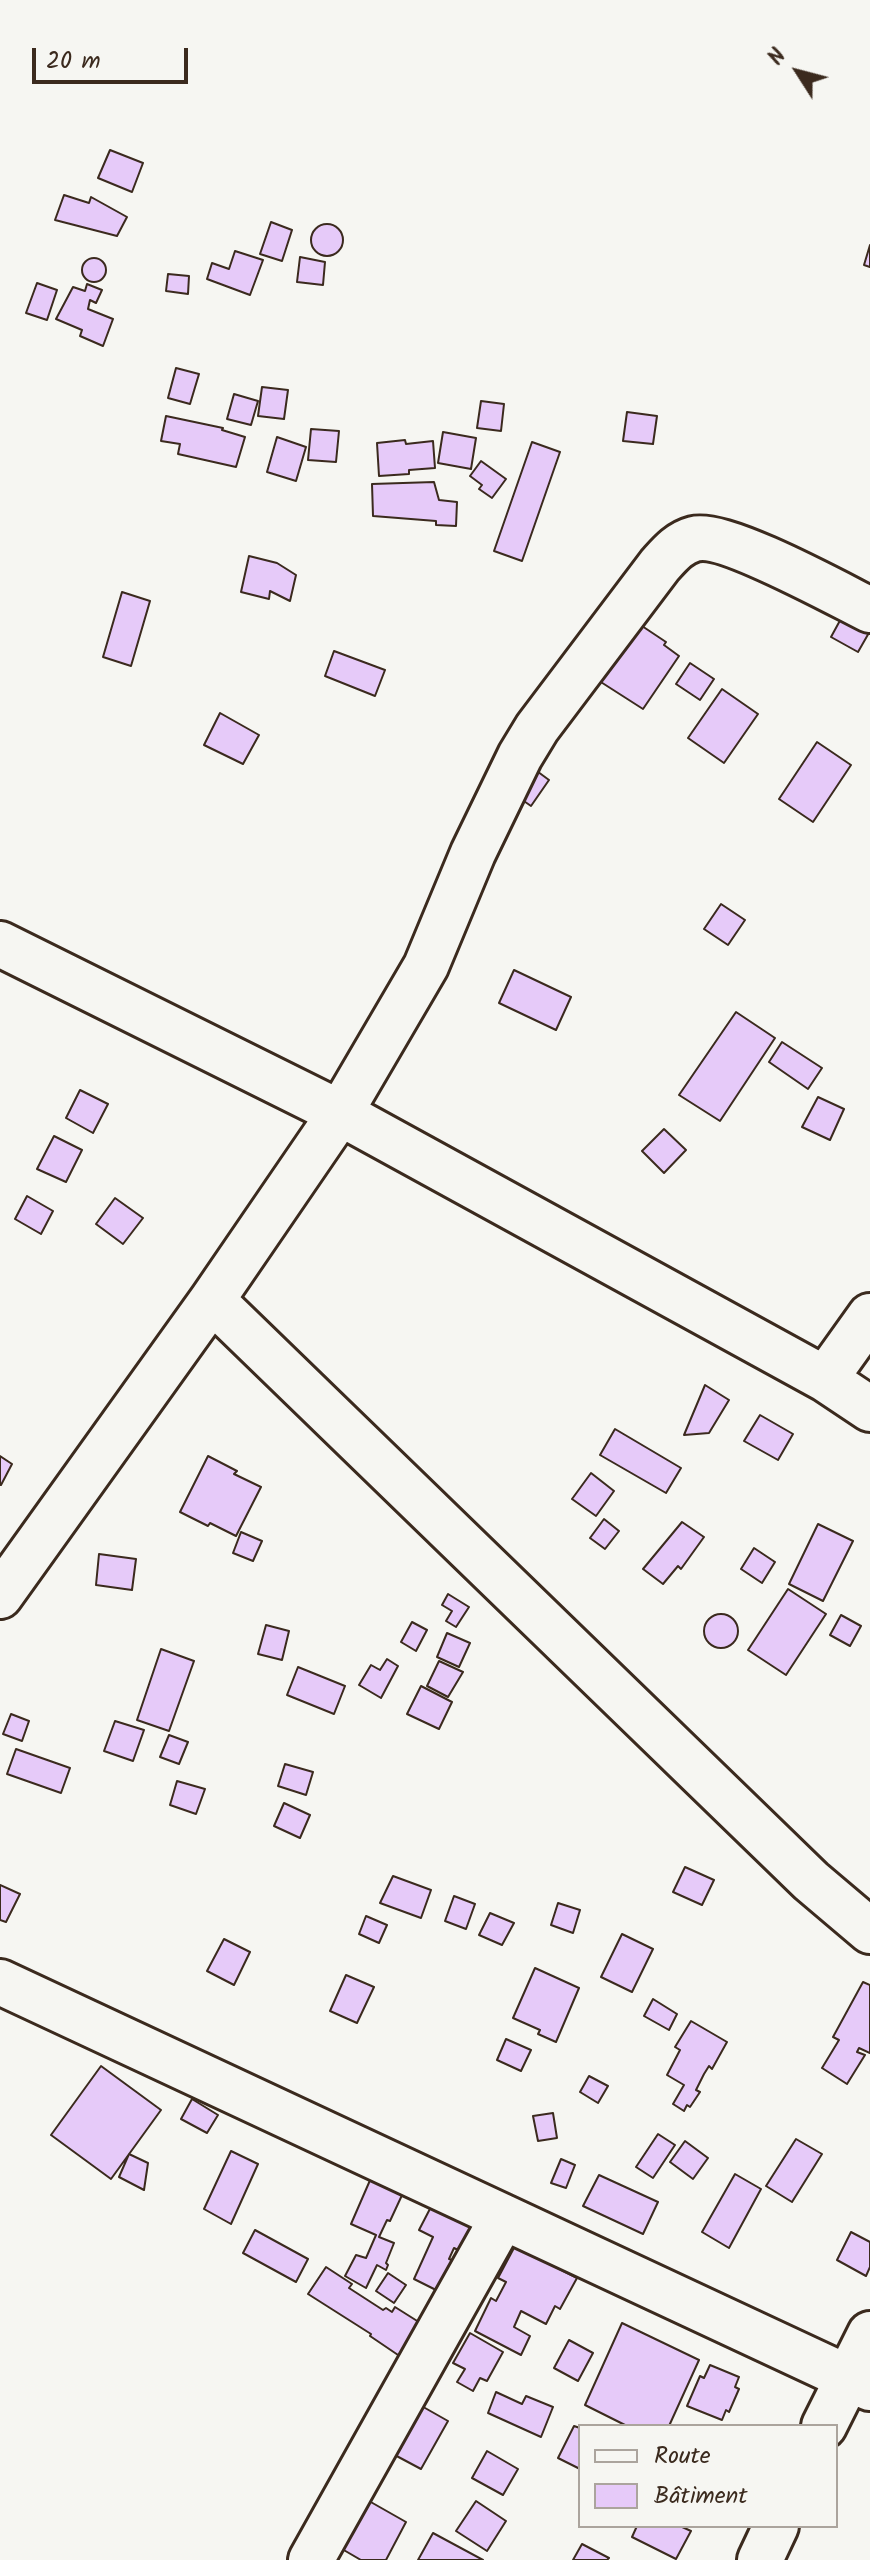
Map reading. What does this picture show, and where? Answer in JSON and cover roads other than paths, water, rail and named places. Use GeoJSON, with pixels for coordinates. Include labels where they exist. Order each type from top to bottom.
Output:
{"type":"FeatureCollection","features":[{"type":"Feature","properties":{"kind":"street"},"geometry":{"type":"LineString","coordinates":[[0,1596],[212,1300],[340,1113],[426,966],[473,853],[526,746],[650,577],[678,545],[696,538],[711,538],[774,562],[870,610]]}},
{"type":"Feature","properties":{"kind":"street"},"geometry":{"type":"LineString","coordinates":[[3,952],[340,1113],[825,1379],[870,1409]]}},
{"type":"Feature","properties":{"kind":"street"},"geometry":{"type":"LineString","coordinates":[[212,1300],[811,1881],[870,1931]]}},
{"type":"Feature","properties":{"kind":"street"},"geometry":{"type":"LineString","coordinates":[[825,1379],[870,1316]]}},
{"type":"Feature","properties":{"kind":"street"},"geometry":{"type":"LineString","coordinates":[[5,1994],[503,2217],[858,2383]]}},
{"type":"Feature","properties":{"kind":"street"},"geometry":{"type":"LineString","coordinates":[[311,2560],[503,2217]]}},
{"type":"Feature","properties":{"kind":"street"},"geometry":{"type":"LineString","coordinates":[[826,2424],[858,2383],[870,2334]]}},
{"type":"Feature","properties":{"kind":"street"},"geometry":{"type":"LineString","coordinates":[[760,2560],[775,2528]]}}]}
